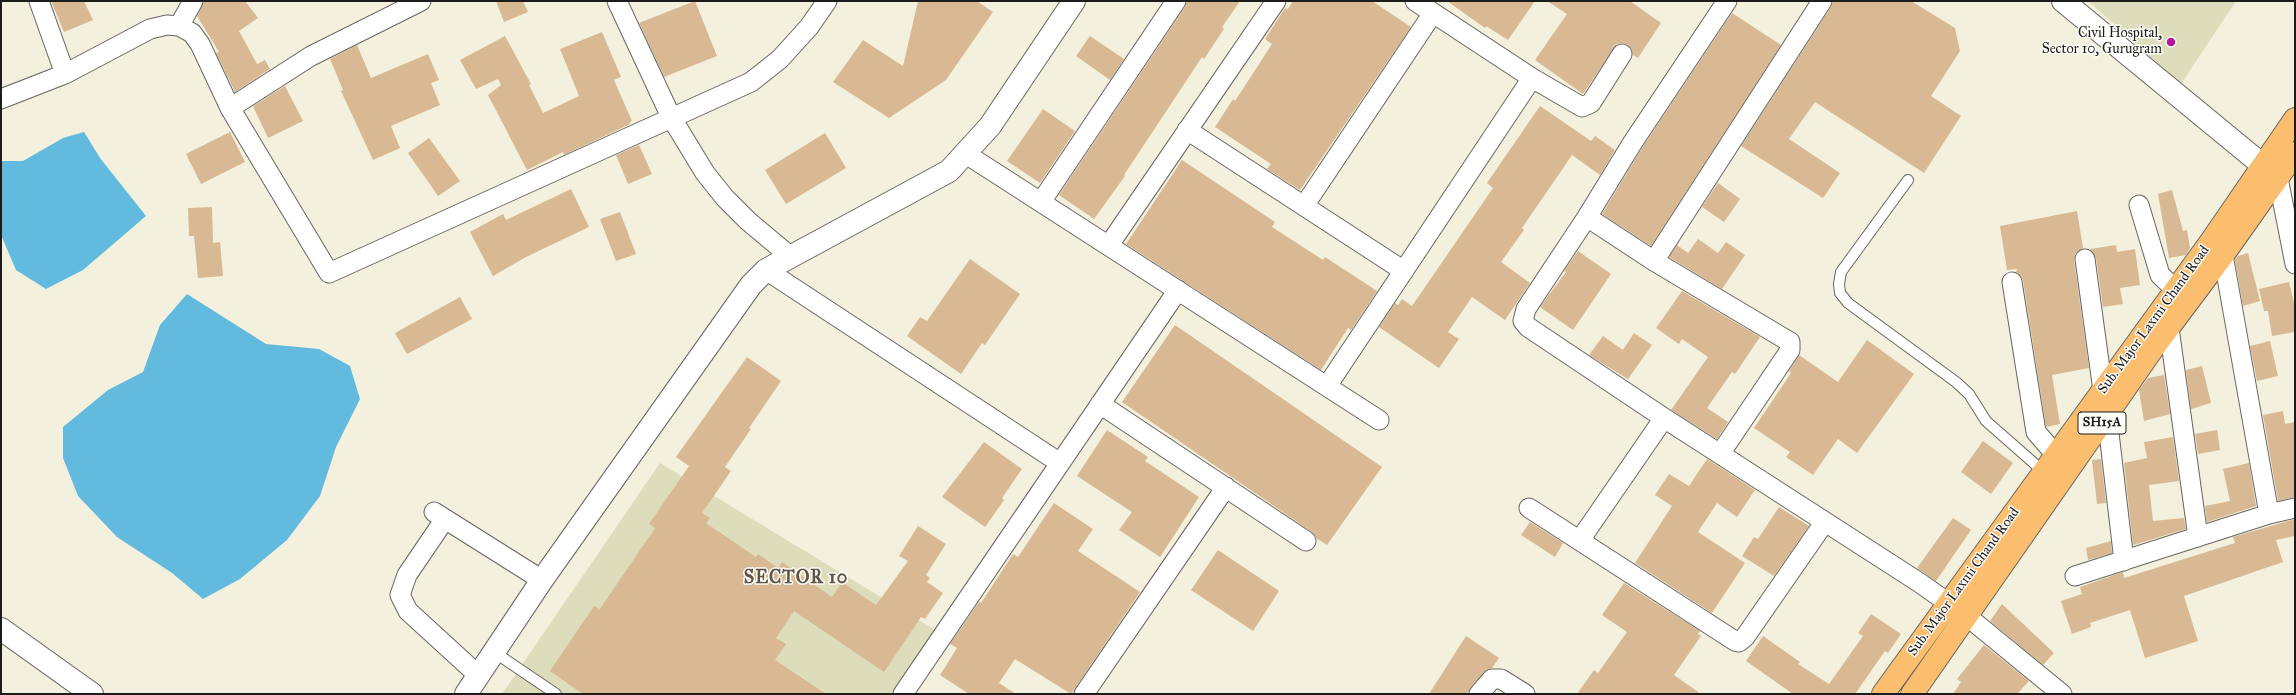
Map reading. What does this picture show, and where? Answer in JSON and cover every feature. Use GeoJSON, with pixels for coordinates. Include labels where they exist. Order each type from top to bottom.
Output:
{"type":"FeatureCollection","features":[{"type":"Feature","properties":{"kind":"main road","name":"Sub. Major Laxmi Chand Road"},"geometry":{"type":"LineString","coordinates":[[1883,694],[2103,391],[2147,342],[2169,328],[2223,255],[2271,171],[2295,119]]}},
{"type":"Feature","properties":{"kind":"main road","name":"Sub. Major Laxmi Chand Road"},"geometry":{"type":"LineString","coordinates":[[1912,694],[1968,617],[2106,416],[2176,290],[2271,171],[2295,153]]}},
{"type":"Feature","properties":{"kind":"street"},"geometry":{"type":"LineString","coordinates":[[39,1],[65,74]]}},
{"type":"Feature","properties":{"kind":"street"},"geometry":{"type":"LineString","coordinates":[[179,26],[193,1]]}},
{"type":"Feature","properties":{"kind":"street"},"geometry":{"type":"LineString","coordinates":[[230,108],[311,56],[421,1]]}},
{"type":"Feature","properties":{"kind":"street"},"geometry":{"type":"LineString","coordinates":[[617,1],[671,117],[705,173],[725,198],[792,257]]}},
{"type":"Feature","properties":{"kind":"street"},"geometry":{"type":"LineString","coordinates":[[1,99],[65,74],[150,29],[167,25],[179,26],[192,33],[200,44],[230,108],[329,273],[751,82],[780,59],[809,27],[827,1]]}},
{"type":"Feature","properties":{"kind":"street"},"geometry":{"type":"LineString","coordinates":[[466,694],[542,580],[751,284],[766,270],[949,171],[990,126],[1074,1]]}},
{"type":"Feature","properties":{"kind":"street"},"geometry":{"type":"LineString","coordinates":[[1041,202],[1176,1]]}},
{"type":"Feature","properties":{"kind":"street"},"geometry":{"type":"LineString","coordinates":[[1109,245],[1276,1]]}},
{"type":"Feature","properties":{"kind":"street"},"geometry":{"type":"LineString","coordinates":[[1415,1],[1532,78],[1582,107],[1587,106],[1622,54]]}},
{"type":"Feature","properties":{"kind":"street"},"geometry":{"type":"LineString","coordinates":[[1727,1],[1633,142],[1587,217],[1526,309],[1523,321],[1528,327],[1664,418],[1968,617],[2062,694]]}},
{"type":"Feature","properties":{"kind":"street"},"geometry":{"type":"LineString","coordinates":[[1654,261],[1822,1]]}},
{"type":"Feature","properties":{"kind":"street"},"geometry":{"type":"LineString","coordinates":[[2063,1],[2271,171],[2295,264]]}},
{"type":"Feature","properties":{"kind":"street"},"geometry":{"type":"LineString","coordinates":[[1304,206],[1434,13]]}},
{"type":"Feature","properties":{"kind":"street"},"geometry":{"type":"LineString","coordinates":[[1327,386],[1532,78]]}},
{"type":"Feature","properties":{"kind":"street"},"geometry":{"type":"LineString","coordinates":[[1187,130],[1404,271]]}},
{"type":"Feature","properties":{"kind":"street"},"geometry":{"type":"LineString","coordinates":[[966,154],[1380,420]]}},
{"type":"Feature","properties":{"kind":"street"},"geometry":{"type":"LineString","coordinates":[[2139,206],[2160,275],[2176,290]]}},
{"type":"Feature","properties":{"kind":"street"},"geometry":{"type":"LineString","coordinates":[[1587,217],[1654,261],[1785,339],[1791,346],[1720,454]]}},
{"type":"Feature","properties":{"kind":"street"},"geometry":{"type":"LineString","coordinates":[[2223,255],[2269,514]]}},
{"type":"Feature","properties":{"kind":"street"},"geometry":{"type":"LineString","coordinates":[[2085,259],[2103,391]]}},
{"type":"Feature","properties":{"kind":"street"},"geometry":{"type":"LineString","coordinates":[[766,270],[1060,463]]}},
{"type":"Feature","properties":{"kind":"street"},"geometry":{"type":"LineString","coordinates":[[2012,282],[2036,432],[2050,463]]}},
{"type":"Feature","properties":{"kind":"street"},"geometry":{"type":"LineString","coordinates":[[902,694],[1178,290]]}},
{"type":"Feature","properties":{"kind":"street"},"geometry":{"type":"LineString","coordinates":[[2169,328],[2198,537]]}},
{"type":"Feature","properties":{"kind":"street"},"geometry":{"type":"LineString","coordinates":[[1100,404],[1306,541]]}},
{"type":"Feature","properties":{"kind":"street"},"geometry":{"type":"LineString","coordinates":[[2106,416],[2124,561]]}},
{"type":"Feature","properties":{"kind":"street"},"geometry":{"type":"LineString","coordinates":[[1580,540],[1664,418]]}},
{"type":"Feature","properties":{"kind":"street"},"geometry":{"type":"LineString","coordinates":[[1084,694],[1226,487]]}},
{"type":"Feature","properties":{"kind":"street"},"geometry":{"type":"LineString","coordinates":[[1530,508],[1735,641],[1739,642],[1746,637],[1824,523]]}},
{"type":"Feature","properties":{"kind":"street"},"geometry":{"type":"LineString","coordinates":[[2075,576],[2269,514],[2295,508]]}},
{"type":"Feature","properties":{"kind":"street"},"geometry":{"type":"LineString","coordinates":[[478,675],[408,611],[400,595],[406,575],[439,515],[542,580]]}},
{"type":"Feature","properties":{"kind":"street"},"geometry":{"type":"LineString","coordinates":[[1,629],[92,694]]}},
{"type":"Feature","properties":{"kind":"street"},"geometry":{"type":"LineString","coordinates":[[1480,694],[1492,679],[1501,679],[1525,694]]}},
{"type":"Feature","properties":{"kind":"lane"},"geometry":{"type":"LineString","coordinates":[[1908,180],[1841,272],[1838,284],[1840,293],[1848,303],[1956,382],[1970,394],[1986,421],[2050,463]]}},
{"type":"Feature","properties":{"kind":"lane"},"geometry":{"type":"LineString","coordinates":[[494,652],[556,694]]}},
{"type":"Feature","properties":{"kind":"shaded area","name":"Civil Hospital, Sector 10, Gurugram"},"geometry":{"type":"Polygon","coordinates":[[[2088,1],[2236,1],[2181,84],[2088,1]]]}},
{"type":"Feature","properties":{"kind":"shaded area"},"geometry":{"type":"Polygon","coordinates":[[[660,463],[935,630],[891,694],[502,694],[660,463]]]}},
{"type":"Feature","properties":{"kind":"water"},"geometry":{"type":"Polygon","coordinates":[[[84,132],[100,158],[146,216],[83,270],[46,289],[16,270],[1,235],[1,161],[23,161],[63,138],[84,132]]]}},
{"type":"Feature","properties":{"kind":"water"},"geometry":{"type":"Polygon","coordinates":[[[187,294],[266,344],[319,349],[350,366],[360,399],[336,447],[320,496],[287,540],[240,579],[203,599],[172,573],[117,537],[78,496],[63,458],[63,427],[108,390],[143,372],[160,325],[187,294]]]}},
{"type":"Feature","properties":{"kind":"building"},"geometry":{"type":"Polygon","coordinates":[[[51,1],[84,1],[93,20],[64,32],[51,1]]]}},
{"type":"Feature","properties":{"kind":"building"},"geometry":{"type":"Polygon","coordinates":[[[204,1],[245,1],[258,18],[239,31],[257,64],[265,60],[270,69],[235,92],[216,53],[219,52],[197,16],[204,1]]]}},
{"type":"Feature","properties":{"kind":"building"},"geometry":{"type":"Polygon","coordinates":[[[496,1],[523,1],[528,12],[504,22],[496,1]]]}},
{"type":"Feature","properties":{"kind":"building"},"geometry":{"type":"Polygon","coordinates":[[[695,1],[717,56],[664,77],[639,23],[695,1]]]}},
{"type":"Feature","properties":{"kind":"building"},"geometry":{"type":"Polygon","coordinates":[[[918,1],[977,1],[993,12],[946,80],[889,118],[833,82],[863,40],[903,66],[918,1]]]}},
{"type":"Feature","properties":{"kind":"building"},"geometry":{"type":"Polygon","coordinates":[[[1187,1],[1240,1],[1222,27],[1224,29],[1204,59],[1202,57],[1124,175],[1125,176],[1094,219],[1059,195],[1185,7],[1187,1]]]}},
{"type":"Feature","properties":{"kind":"building"},"geometry":{"type":"Polygon","coordinates":[[[1293,1],[1372,1],[1411,27],[1300,190],[1267,169],[1271,164],[1215,127],[1233,99],[1235,101],[1272,44],[1265,39],[1285,8],[1288,9],[1293,1]]]}},
{"type":"Feature","properties":{"kind":"building"},"geometry":{"type":"Polygon","coordinates":[[[1447,1],[1535,1],[1508,40],[1486,26],[1485,28],[1447,1]]]}},
{"type":"Feature","properties":{"kind":"building"},"geometry":{"type":"Polygon","coordinates":[[[1547,1],[1630,1],[1661,23],[1638,58],[1633,55],[1628,45],[1622,43],[1617,44],[1583,94],[1535,60],[1567,14],[1547,1]]]}},
{"type":"Feature","properties":{"kind":"building"},"geometry":{"type":"Polygon","coordinates":[[[1833,1],[1911,1],[1955,28],[1960,51],[1931,96],[1961,116],[1924,173],[1815,102],[1789,139],[1840,173],[1823,198],[1741,146],[1831,7],[1833,1]]]}},
{"type":"Feature","properties":{"kind":"building"},"geometry":{"type":"Polygon","coordinates":[[[1732,13],[1781,45],[1651,246],[1602,214],[1642,148],[1732,13]]]}},
{"type":"Feature","properties":{"kind":"building"},"geometry":{"type":"Polygon","coordinates":[[[602,32],[621,77],[614,80],[632,121],[630,124],[564,155],[563,152],[527,170],[488,95],[501,85],[498,79],[476,89],[460,60],[505,36],[531,84],[529,85],[543,113],[579,96],[560,49],[602,32]]]}},
{"type":"Feature","properties":{"kind":"building"},"geometry":{"type":"Polygon","coordinates":[[[1090,36],[1124,59],[1110,80],[1076,56],[1090,36]]]}},
{"type":"Feature","properties":{"kind":"building"},"geometry":{"type":"Polygon","coordinates":[[[357,45],[371,78],[428,54],[439,80],[431,83],[440,105],[391,126],[400,148],[373,160],[341,91],[343,90],[330,59],[357,45]]]}},
{"type":"Feature","properties":{"kind":"building"},"geometry":{"type":"Polygon","coordinates":[[[285,86],[303,121],[268,138],[253,106],[285,86]]]}},
{"type":"Feature","properties":{"kind":"building"},"geometry":{"type":"Polygon","coordinates":[[[1540,106],[1591,141],[1595,136],[1615,150],[1600,175],[1572,155],[1522,228],[1524,230],[1501,262],[1530,283],[1505,320],[1472,297],[1448,332],[1459,339],[1439,368],[1379,327],[1395,303],[1398,305],[1402,299],[1412,306],[1493,188],[1487,183],[1540,106]]]}},
{"type":"Feature","properties":{"kind":"building"},"geometry":{"type":"Polygon","coordinates":[[[1043,109],[1075,131],[1040,183],[1007,161],[1043,109]]]}},
{"type":"Feature","properties":{"kind":"building"},"geometry":{"type":"Polygon","coordinates":[[[230,132],[245,162],[201,184],[186,154],[230,132]]]}},
{"type":"Feature","properties":{"kind":"building"},"geometry":{"type":"Polygon","coordinates":[[[825,133],[846,168],[786,204],[765,170],[825,133]]]}},
{"type":"Feature","properties":{"kind":"building"},"geometry":{"type":"Polygon","coordinates":[[[429,138],[460,181],[438,196],[408,153],[429,138]]]}},
{"type":"Feature","properties":{"kind":"building"},"geometry":{"type":"Polygon","coordinates":[[[639,145],[652,174],[628,184],[616,155],[639,145]]]}},
{"type":"Feature","properties":{"kind":"building"},"geometry":{"type":"Polygon","coordinates":[[[1182,160],[1275,222],[1272,227],[1323,260],[1325,257],[1377,291],[1351,330],[1348,328],[1321,370],[1126,244],[1182,160]]]}},
{"type":"Feature","properties":{"kind":"building"},"geometry":{"type":"Polygon","coordinates":[[[1718,183],[1740,199],[1724,222],[1702,207],[1718,183]]]}},
{"type":"Feature","properties":{"kind":"building"},"geometry":{"type":"Polygon","coordinates":[[[571,189],[589,227],[526,257],[493,276],[470,232],[503,214],[506,220],[571,189]]]}},
{"type":"Feature","properties":{"kind":"building"},"geometry":{"type":"Polygon","coordinates":[[[2172,190],[2183,231],[2187,230],[2190,248],[2186,255],[2169,258],[2158,194],[2172,190]]]}},
{"type":"Feature","properties":{"kind":"building"},"geometry":{"type":"Polygon","coordinates":[[[212,207],[213,243],[220,242],[223,276],[198,278],[194,236],[189,236],[188,208],[212,207]]]}},
{"type":"Feature","properties":{"kind":"building"},"geometry":{"type":"Polygon","coordinates":[[[2077,211],[2083,248],[2075,254],[2074,260],[2089,368],[2052,375],[2060,424],[2046,427],[2023,280],[2016,272],[2017,269],[2007,270],[2000,226],[2077,211]]]}},
{"type":"Feature","properties":{"kind":"building"},"geometry":{"type":"Polygon","coordinates":[[[620,212],[636,254],[616,261],[600,219],[620,212]]]}},
{"type":"Feature","properties":{"kind":"building"},"geometry":{"type":"Polygon","coordinates":[[[1698,239],[1718,253],[1726,242],[1745,255],[1722,289],[1669,257],[1677,245],[1688,253],[1698,239]]]}},
{"type":"Feature","properties":{"kind":"building"},"geometry":{"type":"Polygon","coordinates":[[[2116,245],[2117,252],[2135,249],[2140,285],[2120,288],[2123,304],[2103,307],[2096,258],[2090,249],[2116,245]]]}},
{"type":"Feature","properties":{"kind":"building"},"geometry":{"type":"Polygon","coordinates":[[[1578,251],[1611,274],[1573,330],[1540,307],[1566,272],[1564,271],[1578,251]]]}},
{"type":"Feature","properties":{"kind":"building"},"geometry":{"type":"Polygon","coordinates":[[[2248,253],[2260,301],[2243,306],[2235,260],[2238,256],[2248,253]]]}},
{"type":"Feature","properties":{"kind":"building"},"geometry":{"type":"Polygon","coordinates":[[[970,259],[1020,294],[985,345],[982,343],[961,374],[907,336],[920,317],[927,321],[970,259]]]}},
{"type":"Feature","properties":{"kind":"building"},"geometry":{"type":"Polygon","coordinates":[[[2289,282],[2295,307],[2295,332],[2272,336],[2268,311],[2264,311],[2259,289],[2289,282]]]}},
{"type":"Feature","properties":{"kind":"building"},"geometry":{"type":"Polygon","coordinates":[[[1682,291],[1760,337],[1735,374],[1732,372],[1707,408],[1728,422],[1717,439],[1671,410],[1708,357],[1682,339],[1679,344],[1656,328],[1682,291]]]}},
{"type":"Feature","properties":{"kind":"building"},"geometry":{"type":"Polygon","coordinates":[[[460,297],[472,319],[407,354],[395,333],[460,297]]]}},
{"type":"Feature","properties":{"kind":"building"},"geometry":{"type":"Polygon","coordinates":[[[1175,325],[1382,467],[1327,545],[1316,538],[1312,532],[1122,402],[1175,325]]]}},
{"type":"Feature","properties":{"kind":"building"},"geometry":{"type":"Polygon","coordinates":[[[1634,333],[1652,345],[1628,379],[1589,355],[1603,336],[1623,350],[1634,333]]]}},
{"type":"Feature","properties":{"kind":"building"},"geometry":{"type":"Polygon","coordinates":[[[1867,340],[1914,374],[1857,453],[1838,439],[1813,475],[1786,457],[1790,452],[1754,428],[1791,373],[1789,371],[1799,355],[1838,382],[1867,340]]]}},
{"type":"Feature","properties":{"kind":"building"},"geometry":{"type":"Polygon","coordinates":[[[2270,341],[2278,376],[2257,381],[2250,346],[2270,341]]]}},
{"type":"Feature","properties":{"kind":"building"},"geometry":{"type":"Polygon","coordinates":[[[747,357],[781,381],[725,467],[731,471],[702,513],[710,518],[706,523],[756,557],[758,554],[778,568],[782,562],[832,597],[842,582],[876,605],[908,561],[899,556],[918,526],[946,544],[926,575],[930,578],[927,582],[943,593],[925,619],[921,617],[884,672],[794,611],[776,638],[786,644],[775,660],[826,694],[583,694],[550,671],[594,606],[600,609],[655,528],[649,524],[689,466],[676,457],[747,357]]]}},
{"type":"Feature","properties":{"kind":"building"},"geometry":{"type":"Polygon","coordinates":[[[2202,366],[2211,403],[2191,409],[2186,370],[2202,366]]]}},
{"type":"Feature","properties":{"kind":"building"},"geometry":{"type":"Polygon","coordinates":[[[2164,375],[2170,414],[2144,421],[2139,390],[2148,378],[2164,375]]]}},
{"type":"Feature","properties":{"kind":"building"},"geometry":{"type":"Polygon","coordinates":[[[2283,411],[2285,424],[2295,422],[2295,497],[2278,501],[2263,415],[2283,411]]]}},
{"type":"Feature","properties":{"kind":"building"},"geometry":{"type":"Polygon","coordinates":[[[1107,430],[1148,457],[1145,461],[1199,497],[1160,557],[1119,530],[1132,512],[1077,476],[1107,430]]]}},
{"type":"Feature","properties":{"kind":"building"},"geometry":{"type":"Polygon","coordinates":[[[2217,430],[2220,450],[2198,454],[2195,434],[2217,430]]]}},
{"type":"Feature","properties":{"kind":"building"},"geometry":{"type":"Polygon","coordinates":[[[2173,437],[2179,481],[2149,485],[2153,521],[2184,518],[2186,529],[2133,545],[2124,463],[2147,458],[2144,442],[2173,437]]]}},
{"type":"Feature","properties":{"kind":"building"},"geometry":{"type":"Polygon","coordinates":[[[1983,441],[2013,463],[1991,494],[1961,472],[1983,441]]]}},
{"type":"Feature","properties":{"kind":"building"},"geometry":{"type":"Polygon","coordinates":[[[984,442],[1022,469],[1002,498],[1004,500],[985,527],[942,497],[984,442]]]}},
{"type":"Feature","properties":{"kind":"building"},"geometry":{"type":"Polygon","coordinates":[[[1707,459],[1755,490],[1737,517],[1717,503],[1698,532],[1745,563],[1712,613],[1635,563],[1672,506],[1655,495],[1669,474],[1689,486],[1707,459]]]}},
{"type":"Feature","properties":{"kind":"building"},"geometry":{"type":"Polygon","coordinates":[[[2101,459],[2106,503],[2097,504],[2092,460],[2101,459]]]}},
{"type":"Feature","properties":{"kind":"building"},"geometry":{"type":"Polygon","coordinates":[[[2249,463],[2256,506],[2207,522],[2205,506],[2230,501],[2223,469],[2249,463]]]}},
{"type":"Feature","properties":{"kind":"building"},"geometry":{"type":"Polygon","coordinates":[[[1054,503],[1093,529],[1078,551],[1140,592],[1071,694],[1015,659],[999,683],[1016,694],[969,694],[940,675],[957,648],[950,644],[979,602],[981,603],[1013,554],[1018,557],[1054,503]]]}},
{"type":"Feature","properties":{"kind":"building"},"geometry":{"type":"Polygon","coordinates":[[[1779,507],[1809,526],[1774,576],[1742,556],[1754,537],[1758,539],[1779,507]]]}},
{"type":"Feature","properties":{"kind":"building"},"geometry":{"type":"Polygon","coordinates":[[[1953,518],[1971,530],[1936,581],[1917,568],[1953,518]]]}},
{"type":"Feature","properties":{"kind":"building"},"geometry":{"type":"Polygon","coordinates":[[[2295,519],[2295,536],[2276,540],[2283,562],[2184,596],[2198,641],[2145,658],[2130,610],[2090,623],[2091,627],[2072,634],[2061,601],[2082,594],[2080,587],[2123,572],[2124,578],[2235,543],[2233,537],[2295,519]]]}},
{"type":"Feature","properties":{"kind":"building"},"geometry":{"type":"Polygon","coordinates":[[[1530,522],[1563,543],[1555,557],[1521,535],[1530,522]]]}},
{"type":"Feature","properties":{"kind":"building"},"geometry":{"type":"Polygon","coordinates":[[[2111,541],[2112,553],[2088,560],[2086,548],[2111,541]]]}},
{"type":"Feature","properties":{"kind":"building"},"geometry":{"type":"Polygon","coordinates":[[[1218,550],[1279,591],[1253,631],[1191,590],[1218,550]]]}},
{"type":"Feature","properties":{"kind":"building"},"geometry":{"type":"Polygon","coordinates":[[[1624,583],[1700,631],[1698,634],[1701,636],[1674,675],[1701,694],[1577,694],[1594,670],[1598,673],[1627,632],[1602,615],[1624,583]]]}},
{"type":"Feature","properties":{"kind":"building"},"geometry":{"type":"Polygon","coordinates":[[[2002,604],[2054,653],[2043,665],[1990,621],[2002,604]]]}},
{"type":"Feature","properties":{"kind":"building"},"geometry":{"type":"Polygon","coordinates":[[[1871,614],[1901,634],[1888,653],[1885,651],[1855,694],[1793,694],[1746,661],[1763,636],[1800,662],[1798,664],[1829,684],[1863,636],[1858,633],[1871,614]]]}},
{"type":"Feature","properties":{"kind":"building"},"geometry":{"type":"Polygon","coordinates":[[[1466,636],[1499,658],[1492,668],[1484,672],[1471,687],[1468,694],[1429,694],[1466,636]]]}},
{"type":"Feature","properties":{"kind":"building"},"geometry":{"type":"Polygon","coordinates":[[[1984,645],[2029,681],[2017,694],[1953,694],[1961,682],[1957,679],[1984,645]]]}},
{"type":"Feature","properties":{"kind":"place","name":"Civil Hospital, Sector 10, Gurugram"},"geometry":{"type":"Point","coordinates":[2171,42]}},
{"type":"Feature","properties":{"kind":"district","name":"SECTOR 10"},"geometry":{"type":"Point","coordinates":[796,579]}}]}
